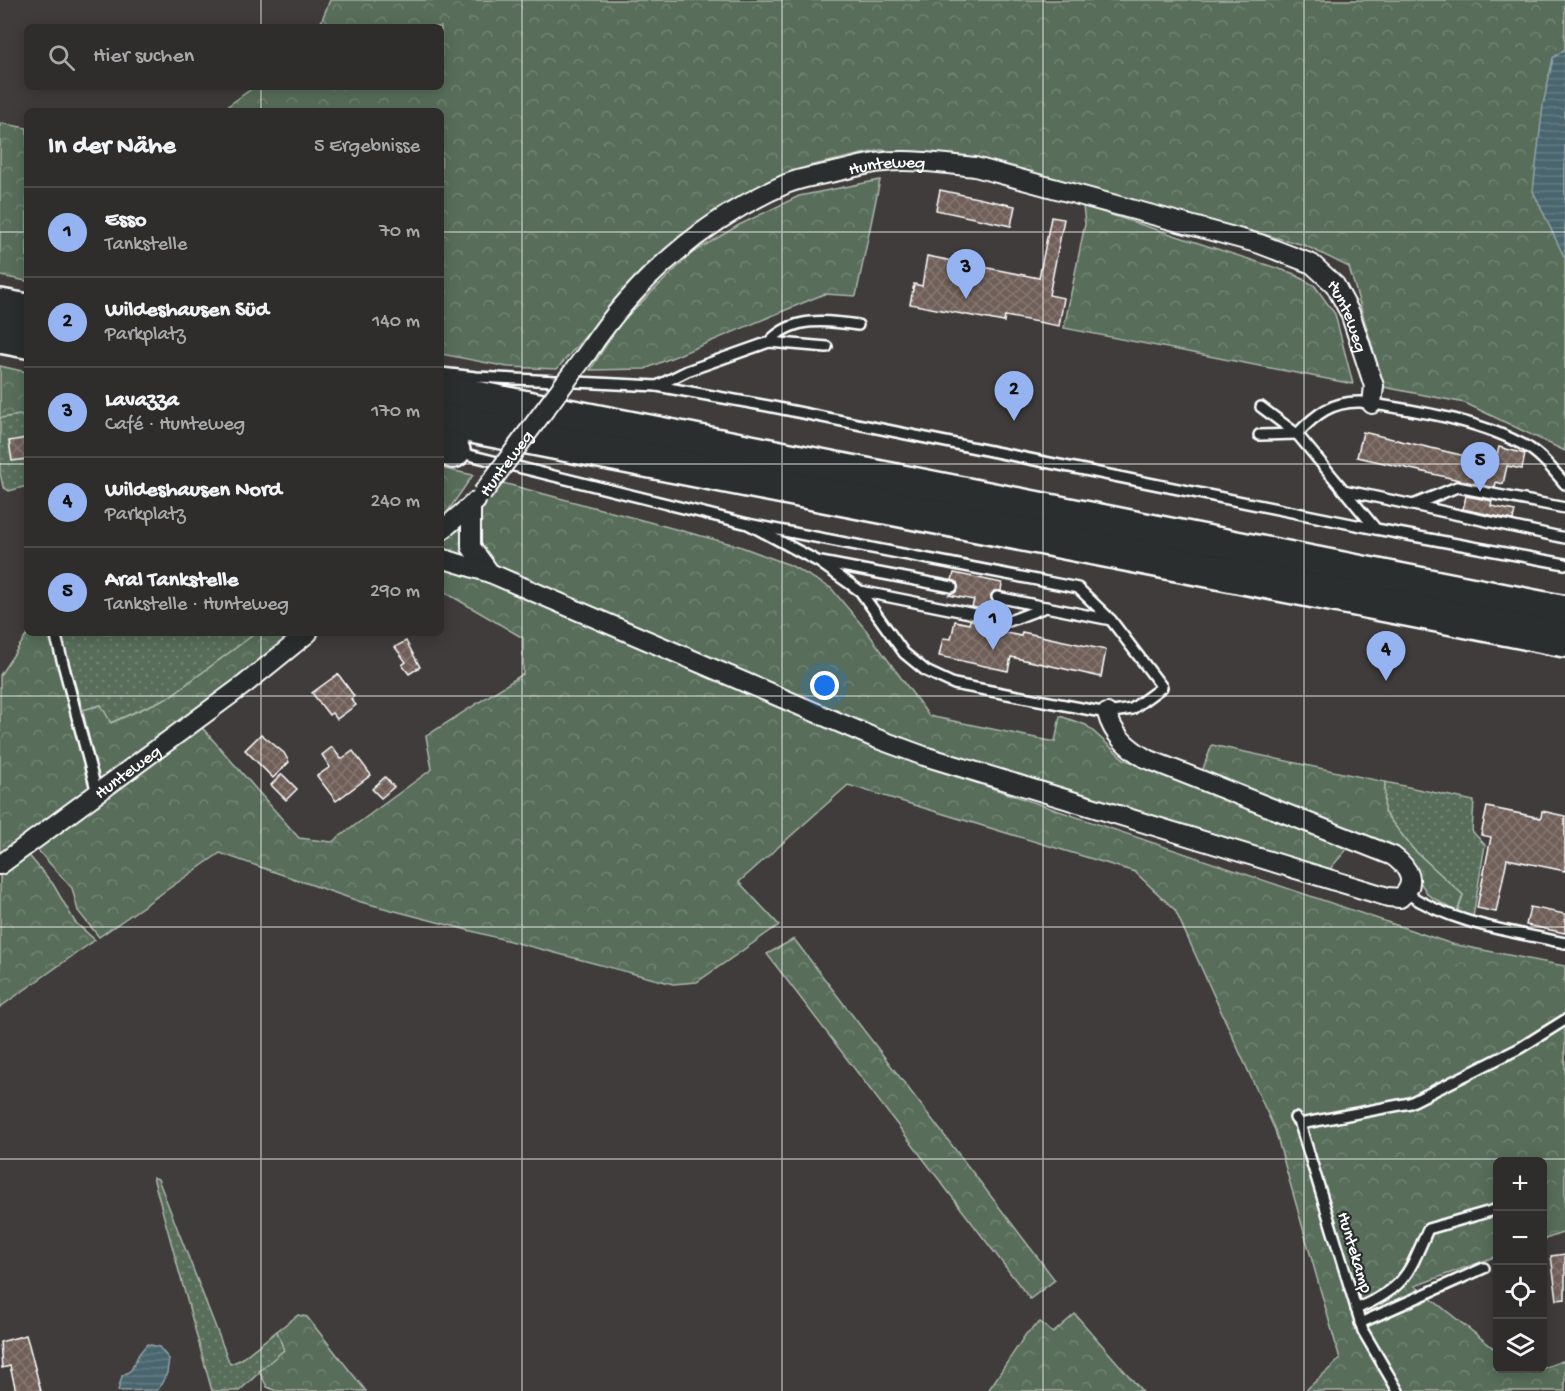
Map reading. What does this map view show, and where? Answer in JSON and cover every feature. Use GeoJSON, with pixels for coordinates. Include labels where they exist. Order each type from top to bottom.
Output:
{"type":"FeatureCollection","features":[{"type":"Feature","properties":{"kind":"highway"},"geometry":{"type":"LineString","coordinates":[[0,306],[24,310]]}},
{"type":"Feature","properties":{"kind":"highway"},"geometry":{"type":"LineString","coordinates":[[0,336],[24,340]]}},
{"type":"Feature","properties":{"kind":"highway"},"geometry":{"type":"LineString","coordinates":[[444,392],[1565,613]]}},
{"type":"Feature","properties":{"kind":"highway"},"geometry":{"type":"LineString","coordinates":[[444,421],[1565,640]]}},
{"type":"Feature","properties":{"kind":"street","name":"Hunteweg"},"geometry":{"type":"LineString","coordinates":[[444,528],[476,500],[587,353],[610,318],[647,278],[688,243],[733,212],[787,183],[882,162],[927,162],[975,167],[1260,244],[1312,264],[1335,285],[1350,313],[1374,386],[1372,404]]}},
{"type":"Feature","properties":{"kind":"street"},"geometry":{"type":"LineString","coordinates":[[476,500],[471,547],[490,573]]}},
{"type":"Feature","properties":{"kind":"street"},"geometry":{"type":"LineString","coordinates":[[444,559],[490,573],[875,738],[924,756],[1389,897],[1400,898],[1406,893],[1410,882],[1409,874],[1405,866],[1393,856],[1145,758],[1125,746],[1109,722],[1107,713]]}},
{"type":"Feature","properties":{"kind":"street","name":"Hunteweg"},"geometry":{"type":"LineString","coordinates":[[0,865],[304,636]]}},
{"type":"Feature","properties":{"kind":"lane"},"geometry":{"type":"LineString","coordinates":[[769,342],[780,329],[805,322],[830,321],[858,325]]}},
{"type":"Feature","properties":{"kind":"lane"},"geometry":{"type":"LineString","coordinates":[[657,386],[687,371],[769,342],[827,347]]}},
{"type":"Feature","properties":{"kind":"lane"},"geometry":{"type":"LineString","coordinates":[[444,373],[657,386],[768,406],[1376,529],[1565,564]]}},
{"type":"Feature","properties":{"kind":"lane"},"geometry":{"type":"LineString","coordinates":[[1259,435],[1298,434],[1317,414],[1330,406],[1346,402],[1372,404],[1467,422],[1499,434],[1530,449],[1565,484]]}},
{"type":"Feature","properties":{"kind":"lane"},"geometry":{"type":"LineString","coordinates":[[1261,406],[1298,434],[1376,529]]}},
{"type":"Feature","properties":{"kind":"lane"},"geometry":{"type":"LineString","coordinates":[[447,449],[748,524],[1078,588],[1111,620],[1162,687],[1132,709],[1107,713],[954,684],[926,671],[889,634],[860,591],[819,562],[748,524]]}},
{"type":"Feature","properties":{"kind":"lane"},"geometry":{"type":"LineString","coordinates":[[1413,505],[1457,487],[1565,508]]}},
{"type":"Feature","properties":{"kind":"lane"},"geometry":{"type":"LineString","coordinates":[[1342,490],[1565,538]]}},
{"type":"Feature","properties":{"kind":"lane"},"geometry":{"type":"LineString","coordinates":[[819,562],[952,587]]}},
{"type":"Feature","properties":{"kind":"lane"},"geometry":{"type":"LineString","coordinates":[[860,591],[1010,621],[1046,607]]}},
{"type":"Feature","properties":{"kind":"lane"},"geometry":{"type":"LineString","coordinates":[[997,597],[1111,620]]}},
{"type":"Feature","properties":{"kind":"lane"},"geometry":{"type":"LineString","coordinates":[[56,636],[97,794]]}},
{"type":"Feature","properties":{"kind":"lane"},"geometry":{"type":"LineString","coordinates":[[1406,893],[1425,906],[1465,921],[1565,943]]}},
{"type":"Feature","properties":{"kind":"lane","name":"Huntekamp"},"geometry":{"type":"LineString","coordinates":[[1398,1391],[1360,1323],[1297,1121],[1410,1103],[1520,1048],[1565,1020]]}},
{"type":"Feature","properties":{"kind":"lane"},"geometry":{"type":"LineString","coordinates":[[1356,1309],[1379,1299],[1408,1275],[1428,1229],[1493,1210]]}},
{"type":"Feature","properties":{"kind":"lane"},"geometry":{"type":"LineString","coordinates":[[1360,1323],[1484,1268]]}},
{"type":"Feature","properties":{"kind":"green space"},"geometry":{"type":"Polygon","coordinates":[[[330,0],[1565,0],[1565,451],[1465,403],[1384,387],[1349,267],[1304,245],[978,159],[881,150],[809,166],[724,204],[681,235],[640,273],[557,369],[508,367],[444,355],[444,108],[225,108],[250,90],[444,90],[444,24],[320,24],[330,0]]]}},
{"type":"Feature","properties":{"kind":"green space"},"geometry":{"type":"Polygon","coordinates":[[[0,123],[24,127],[24,280],[0,276],[0,123]]]}},
{"type":"Feature","properties":{"kind":"green space"},"geometry":{"type":"Polygon","coordinates":[[[880,180],[856,296],[824,294],[645,369],[590,370],[621,322],[692,253],[739,225],[799,196],[880,180]]]}},
{"type":"Feature","properties":{"kind":"green space"},"geometry":{"type":"Polygon","coordinates":[[[1083,206],[1292,273],[1315,286],[1335,314],[1353,384],[1064,328],[1085,224],[1083,206]]]}},
{"type":"Feature","properties":{"kind":"green space"},"geometry":{"type":"Polygon","coordinates":[[[0,366],[24,371],[24,414],[0,418],[0,366]]]}},
{"type":"Feature","properties":{"kind":"green space"},"geometry":{"type":"Polygon","coordinates":[[[24,414],[24,487],[9,491],[3,487],[0,473],[0,418],[24,414]]]}},
{"type":"Feature","properties":{"kind":"green space"},"geometry":{"type":"Polygon","coordinates":[[[444,469],[473,475],[444,517],[444,469]]]}},
{"type":"Feature","properties":{"kind":"green space"},"geometry":{"type":"Polygon","coordinates":[[[503,483],[739,546],[790,565],[831,588],[866,630],[929,716],[1055,742],[1060,716],[1086,725],[1124,759],[1348,848],[1329,870],[930,748],[876,729],[502,572],[481,552],[477,534],[481,506],[503,483]]]}},
{"type":"Feature","properties":{"kind":"green space"},"geometry":{"type":"Polygon","coordinates":[[[465,524],[469,557],[444,551],[444,541],[465,524]]]}},
{"type":"Feature","properties":{"kind":"green space"},"geometry":{"type":"Polygon","coordinates":[[[444,567],[460,570],[870,747],[1452,944],[1565,966],[1565,1232],[1547,1239],[1547,1157],[1493,1157],[1493,1257],[1415,1286],[1493,1348],[1493,1373],[1547,1373],[1547,1367],[1565,1360],[1565,1391],[1305,1391],[1340,1359],[1275,1130],[1175,910],[1135,872],[848,785],[739,882],[779,925],[697,982],[673,984],[361,902],[220,853],[99,937],[78,911],[72,888],[34,846],[198,723],[299,838],[332,842],[432,769],[426,736],[523,674],[523,638],[444,592],[444,567]]]}},
{"type":"Feature","properties":{"kind":"green space"},"geometry":{"type":"Polygon","coordinates":[[[26,636],[52,636],[93,790],[0,858],[0,675],[26,636]]]}},
{"type":"Feature","properties":{"kind":"green space"},"geometry":{"type":"Polygon","coordinates":[[[61,636],[252,636],[169,697],[110,723],[101,705],[83,710],[61,636]]]}},
{"type":"Feature","properties":{"kind":"green space"},"geometry":{"type":"Polygon","coordinates":[[[252,636],[292,636],[98,788],[83,710],[101,705],[111,723],[169,697],[252,636]]]}},
{"type":"Feature","properties":{"kind":"green space"},"geometry":{"type":"Polygon","coordinates":[[[1212,745],[1385,782],[1384,812],[1413,849],[1463,895],[1457,912],[1428,895],[1408,862],[1202,771],[1212,745]]]}},
{"type":"Feature","properties":{"kind":"green space"},"geometry":{"type":"Polygon","coordinates":[[[1385,782],[1474,801],[1472,831],[1485,845],[1473,917],[1457,912],[1463,895],[1413,849],[1384,812],[1385,782]]]}},
{"type":"Feature","properties":{"kind":"green space"},"geometry":{"type":"Polygon","coordinates":[[[26,852],[53,884],[75,922],[95,940],[0,1007],[0,874],[26,852]]]}},
{"type":"Feature","properties":{"kind":"green space"},"geometry":{"type":"Polygon","coordinates":[[[794,939],[1055,1280],[1030,1299],[767,954],[794,939]]]}},
{"type":"Feature","properties":{"kind":"green space"},"geometry":{"type":"Polygon","coordinates":[[[153,1177],[158,1179],[230,1364],[240,1360],[277,1331],[284,1350],[239,1391],[212,1391],[153,1177]]]}},
{"type":"Feature","properties":{"kind":"green space"},"geometry":{"type":"Polygon","coordinates":[[[1075,1314],[1142,1391],[988,1391],[1026,1334],[1040,1322],[1053,1333],[1075,1314]]]}},
{"type":"Feature","properties":{"kind":"green space"},"geometry":{"type":"Polygon","coordinates":[[[298,1315],[307,1317],[366,1391],[276,1391],[267,1387],[259,1371],[284,1350],[277,1331],[298,1315]]]}},
{"type":"Feature","properties":{"kind":"water"},"geometry":{"type":"Polygon","coordinates":[[[1565,49],[1565,259],[1533,191],[1543,105],[1553,58],[1565,49]]]}},
{"type":"Feature","properties":{"kind":"water"},"geometry":{"type":"Polygon","coordinates":[[[147,1344],[159,1347],[169,1359],[167,1373],[158,1390],[118,1391],[122,1376],[131,1370],[147,1344]]]}},
{"type":"Feature","properties":{"kind":"building"},"geometry":{"type":"Polygon","coordinates":[[[940,190],[1015,206],[1011,226],[936,210],[940,190]]]}},
{"type":"Feature","properties":{"kind":"building"},"geometry":{"type":"Polygon","coordinates":[[[1051,217],[1064,219],[1049,295],[1064,298],[1059,326],[1005,316],[1004,322],[910,304],[914,284],[922,286],[927,256],[1039,278],[1051,217]]]}},
{"type":"Feature","properties":{"kind":"building"},"geometry":{"type":"Polygon","coordinates":[[[1363,432],[1495,463],[1499,447],[1525,454],[1522,469],[1507,466],[1503,484],[1496,482],[1495,488],[1357,457],[1363,432]]]}},
{"type":"Feature","properties":{"kind":"building"},"geometry":{"type":"Polygon","coordinates":[[[24,438],[24,459],[12,461],[9,441],[24,438]]]}},
{"type":"Feature","properties":{"kind":"building"},"geometry":{"type":"Polygon","coordinates":[[[1466,496],[1492,501],[1491,506],[1515,511],[1513,520],[1463,509],[1466,496]]]}},
{"type":"Feature","properties":{"kind":"building"},"geometry":{"type":"Polygon","coordinates":[[[954,573],[1002,583],[1001,591],[994,591],[991,595],[992,602],[998,604],[996,612],[972,607],[974,600],[949,595],[958,589],[957,582],[952,580],[954,573]]]}},
{"type":"Feature","properties":{"kind":"building"},"geometry":{"type":"Polygon","coordinates":[[[970,620],[993,625],[992,630],[1021,636],[1022,632],[1106,650],[1101,677],[1011,657],[1008,671],[939,656],[943,638],[951,639],[955,621],[969,624],[970,620]]]}},
{"type":"Feature","properties":{"kind":"building"},"geometry":{"type":"Polygon","coordinates":[[[406,641],[420,667],[409,674],[402,665],[406,662],[395,647],[406,641]]]}},
{"type":"Feature","properties":{"kind":"building"},"geometry":{"type":"Polygon","coordinates":[[[338,674],[354,696],[351,699],[356,705],[337,719],[332,713],[329,715],[312,693],[338,674]]]}},
{"type":"Feature","properties":{"kind":"building"},"geometry":{"type":"Polygon","coordinates":[[[261,734],[284,753],[289,762],[273,778],[245,750],[261,734]]]}},
{"type":"Feature","properties":{"kind":"building"},"geometry":{"type":"Polygon","coordinates":[[[332,747],[341,759],[353,751],[371,775],[336,801],[317,776],[330,767],[322,755],[332,747]]]}},
{"type":"Feature","properties":{"kind":"building"},"geometry":{"type":"Polygon","coordinates":[[[282,774],[297,789],[286,800],[271,785],[282,774]]]}},
{"type":"Feature","properties":{"kind":"building"},"geometry":{"type":"Polygon","coordinates":[[[385,777],[394,787],[381,798],[372,789],[385,777]]]}},
{"type":"Feature","properties":{"kind":"building"},"geometry":{"type":"Polygon","coordinates":[[[1487,807],[1541,818],[1542,811],[1565,816],[1565,871],[1507,859],[1496,912],[1477,908],[1491,837],[1481,835],[1487,807]]]}},
{"type":"Feature","properties":{"kind":"building"},"geometry":{"type":"Polygon","coordinates":[[[1530,907],[1565,914],[1565,933],[1526,925],[1530,907]]]}},
{"type":"Feature","properties":{"kind":"building"},"geometry":{"type":"Polygon","coordinates":[[[1565,1254],[1565,1299],[1557,1300],[1551,1256],[1565,1254]]]}},
{"type":"Feature","properties":{"kind":"building"},"geometry":{"type":"Polygon","coordinates":[[[26,1335],[41,1391],[16,1391],[10,1366],[2,1368],[0,1342],[26,1335]]]}},
{"type":"Feature","properties":{"kind":"place","name":"Lavazza"},"geometry":{"type":"Point","coordinates":[966,299]}},
{"type":"Feature","properties":{"kind":"place","name":"Wildeshausen Süd"},"geometry":{"type":"Point","coordinates":[1014,421]}},
{"type":"Feature","properties":{"kind":"place","name":"Aral Tankstelle"},"geometry":{"type":"Point","coordinates":[1480,492]}},
{"type":"Feature","properties":{"kind":"place","name":"Esso"},"geometry":{"type":"Point","coordinates":[993,650]}},
{"type":"Feature","properties":{"kind":"place","name":"Wildeshausen Nord"},"geometry":{"type":"Point","coordinates":[1386,681]}}]}
